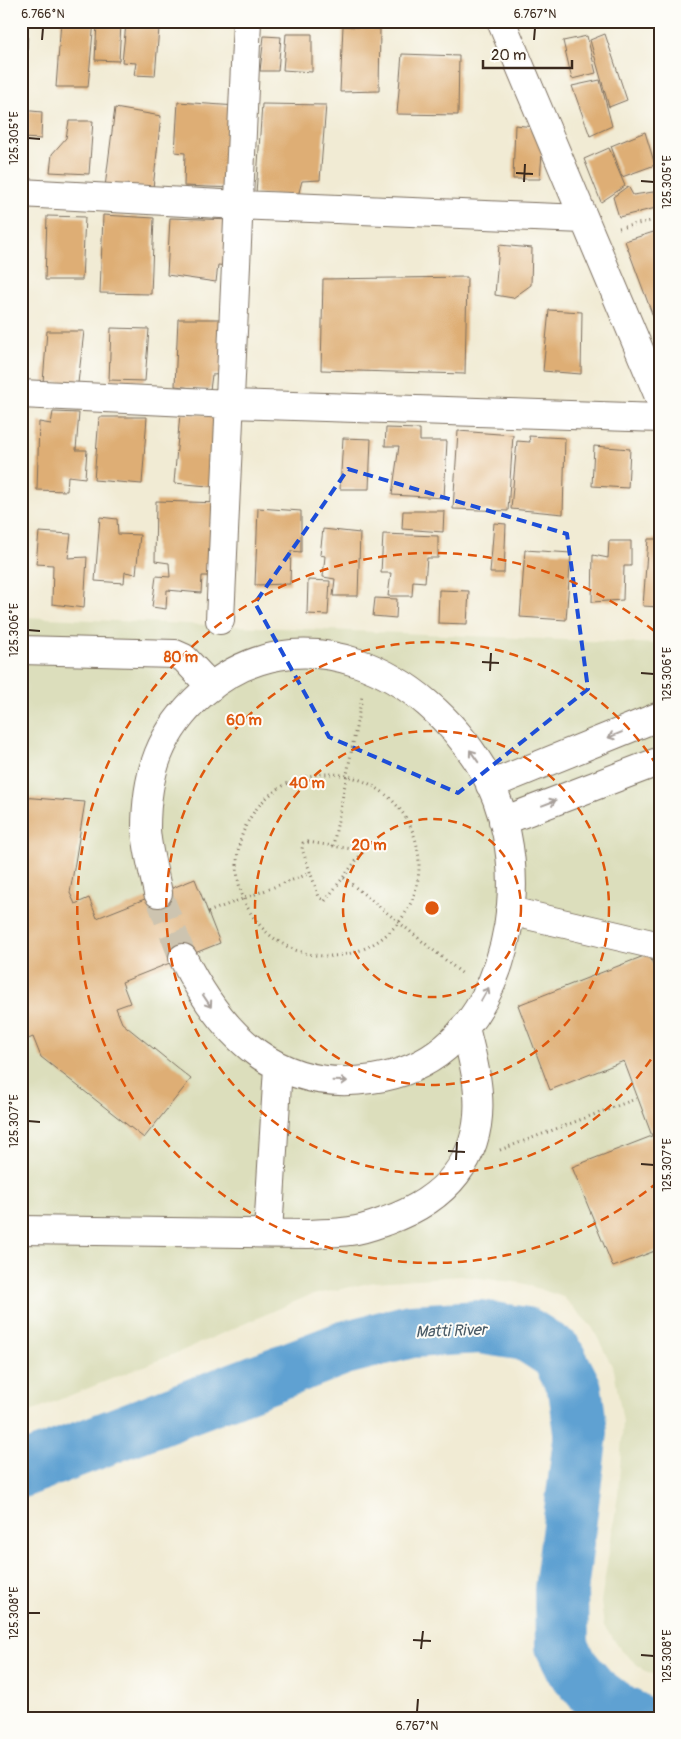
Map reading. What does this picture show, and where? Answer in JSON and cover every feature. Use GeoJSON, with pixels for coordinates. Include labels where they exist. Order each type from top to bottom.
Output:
{"type":"FeatureCollection","features":[{"type":"Feature","properties":{"kind":"street"},"geometry":{"type":"LineString","coordinates":[[220,620],[247,21]]}},
{"type":"Feature","properties":{"kind":"street"},"geometry":{"type":"LineString","coordinates":[[501,21],[660,399]]}},
{"type":"Feature","properties":{"kind":"street"},"geometry":{"type":"LineString","coordinates":[[21,193],[586,223]]}},
{"type":"Feature","properties":{"kind":"street"},"geometry":{"type":"LineString","coordinates":[[21,394],[230,404],[660,418]]}},
{"type":"Feature","properties":{"kind":"street"},"geometry":{"type":"LineString","coordinates":[[21,650],[175,654],[184,658],[210,687]]}},
{"type":"Feature","properties":{"kind":"street"},"geometry":{"type":"LineString","coordinates":[[158,893],[146,832],[149,783],[160,746],[178,717],[210,687],[236,670],[261,660],[294,653],[327,655],[368,666],[392,676],[447,720],[483,769],[490,785],[503,821],[512,863],[510,911],[502,959],[486,992],[465,1027],[448,1045],[426,1062],[403,1072],[381,1078],[337,1081],[296,1074],[278,1067],[260,1056],[215,1013],[199,989],[183,958]]}},
{"type":"Feature","properties":{"kind":"street"},"geometry":{"type":"LineString","coordinates":[[490,785],[660,716]]}},
{"type":"Feature","properties":{"kind":"street"},"geometry":{"type":"LineString","coordinates":[[503,821],[660,761]]}},
{"type":"Feature","properties":{"kind":"street"},"geometry":{"type":"LineString","coordinates":[[510,911],[660,946]]}},
{"type":"Feature","properties":{"kind":"street"},"geometry":{"type":"LineString","coordinates":[[21,1230],[268,1233],[351,1231],[406,1214],[433,1198],[451,1181],[466,1160],[474,1140],[478,1095],[465,1027]]}},
{"type":"Feature","properties":{"kind":"street"},"geometry":{"type":"LineString","coordinates":[[268,1233],[278,1067]]}},
{"type":"Feature","properties":{"kind":"path"},"geometry":{"type":"LineString","coordinates":[[586,223],[622,229],[660,219]]}},
{"type":"Feature","properties":{"kind":"path"},"geometry":{"type":"LineString","coordinates":[[333,846],[368,666]]}},
{"type":"Feature","properties":{"kind":"path"},"geometry":{"type":"LineString","coordinates":[[317,774],[347,776],[376,787],[388,796],[408,820],[414,834],[419,857],[418,880],[414,896],[400,923],[375,944],[361,951],[346,956],[315,956],[284,946],[271,937],[250,914],[243,899],[238,884],[237,854],[246,825],[264,801],[275,791],[302,777],[317,774]]}},
{"type":"Feature","properties":{"kind":"path"},"geometry":{"type":"LineString","coordinates":[[303,843],[358,850],[362,853],[328,899],[323,901],[319,897],[311,873],[302,848],[303,843]]}},
{"type":"Feature","properties":{"kind":"path"},"geometry":{"type":"LineString","coordinates":[[208,912],[311,873]]}},
{"type":"Feature","properties":{"kind":"path"},"geometry":{"type":"LineString","coordinates":[[344,878],[486,992]]}},
{"type":"Feature","properties":{"kind":"path"},"geometry":{"type":"LineString","coordinates":[[466,1160],[518,1143],[638,1098]]}},
{"type":"Feature","properties":{"kind":"highlighted area"},"geometry":{"type":"Polygon","coordinates":[[[348,469],[567,534],[588,689],[458,793],[329,737],[255,603],[348,469]]]}},
{"type":"Feature","properties":{"kind":"shaded area"},"geometry":{"type":"Polygon","coordinates":[[[21,617],[660,644],[660,1677],[643,1670],[621,1650],[604,1626],[601,1602],[618,1495],[623,1422],[614,1370],[592,1327],[563,1297],[522,1283],[461,1276],[374,1282],[308,1296],[184,1350],[21,1415],[21,617]]]}},
{"type":"Feature","properties":{"kind":"building"},"geometry":{"type":"Polygon","coordinates":[[[61,21],[94,21],[88,87],[56,87],[61,21]]]}},
{"type":"Feature","properties":{"kind":"building"},"geometry":{"type":"Polygon","coordinates":[[[21,23],[28,23],[27,62],[21,61],[21,23]]]}},
{"type":"Feature","properties":{"kind":"building"},"geometry":{"type":"Polygon","coordinates":[[[97,23],[121,23],[119,61],[95,60],[97,23]]]}},
{"type":"Feature","properties":{"kind":"building"},"geometry":{"type":"Polygon","coordinates":[[[126,24],[159,28],[155,76],[134,75],[136,63],[122,62],[126,24]]]}},
{"type":"Feature","properties":{"kind":"building"},"geometry":{"type":"Polygon","coordinates":[[[343,26],[380,29],[379,91],[340,92],[343,26]]]}},
{"type":"Feature","properties":{"kind":"building"},"geometry":{"type":"Polygon","coordinates":[[[286,34],[312,34],[312,72],[283,70],[286,34]]]}},
{"type":"Feature","properties":{"kind":"building"},"geometry":{"type":"Polygon","coordinates":[[[605,34],[627,100],[609,107],[590,40],[605,34]]]}},
{"type":"Feature","properties":{"kind":"building"},"geometry":{"type":"Polygon","coordinates":[[[264,36],[281,37],[278,71],[260,71],[264,36]]]}},
{"type":"Feature","properties":{"kind":"building"},"geometry":{"type":"Polygon","coordinates":[[[587,36],[596,73],[572,79],[563,41],[587,36]]]}},
{"type":"Feature","properties":{"kind":"building"},"geometry":{"type":"Polygon","coordinates":[[[402,54],[459,56],[458,115],[397,114],[402,54]]]}},
{"type":"Feature","properties":{"kind":"building"},"geometry":{"type":"Polygon","coordinates":[[[600,80],[612,126],[590,136],[572,86],[600,80]]]}},
{"type":"Feature","properties":{"kind":"building"},"geometry":{"type":"Polygon","coordinates":[[[178,102],[237,106],[234,188],[184,186],[185,153],[175,152],[178,102]]]}},
{"type":"Feature","properties":{"kind":"building"},"geometry":{"type":"Polygon","coordinates":[[[262,104],[326,105],[320,180],[302,181],[298,196],[256,194],[262,104]]]}},
{"type":"Feature","properties":{"kind":"building"},"geometry":{"type":"Polygon","coordinates":[[[115,108],[161,116],[153,188],[105,187],[115,108]]]}},
{"type":"Feature","properties":{"kind":"building"},"geometry":{"type":"Polygon","coordinates":[[[21,110],[42,112],[41,139],[21,138],[21,110]]]}},
{"type":"Feature","properties":{"kind":"building"},"geometry":{"type":"Polygon","coordinates":[[[69,121],[93,121],[89,174],[50,172],[52,154],[66,138],[69,121]]]}},
{"type":"Feature","properties":{"kind":"building"},"geometry":{"type":"Polygon","coordinates":[[[515,125],[544,128],[540,179],[513,179],[515,125]]]}},
{"type":"Feature","properties":{"kind":"building"},"geometry":{"type":"Polygon","coordinates":[[[645,132],[655,165],[622,177],[611,146],[645,132]]]}},
{"type":"Feature","properties":{"kind":"building"},"geometry":{"type":"Polygon","coordinates":[[[609,148],[625,186],[601,202],[584,159],[609,148]]]}},
{"type":"Feature","properties":{"kind":"building"},"geometry":{"type":"Polygon","coordinates":[[[628,186],[633,195],[660,191],[660,207],[619,217],[613,197],[628,186]]]}},
{"type":"Feature","properties":{"kind":"building"},"geometry":{"type":"Polygon","coordinates":[[[103,215],[154,218],[151,294],[100,293],[103,215]]]}},
{"type":"Feature","properties":{"kind":"building"},"geometry":{"type":"Polygon","coordinates":[[[47,216],[85,217],[82,280],[45,280],[47,216]]]}},
{"type":"Feature","properties":{"kind":"building"},"geometry":{"type":"Polygon","coordinates":[[[170,218],[234,220],[230,266],[218,265],[216,282],[167,275],[170,218]]]}},
{"type":"Feature","properties":{"kind":"building"},"geometry":{"type":"Polygon","coordinates":[[[660,230],[660,335],[625,241],[660,230]]]}},
{"type":"Feature","properties":{"kind":"building"},"geometry":{"type":"Polygon","coordinates":[[[499,245],[532,248],[531,285],[513,298],[495,295],[499,245]]]}},
{"type":"Feature","properties":{"kind":"building"},"geometry":{"type":"Polygon","coordinates":[[[467,277],[465,374],[321,370],[323,279],[467,277]]]}},
{"type":"Feature","properties":{"kind":"building"},"geometry":{"type":"Polygon","coordinates":[[[549,310],[582,312],[581,374],[543,371],[549,310]]]}},
{"type":"Feature","properties":{"kind":"building"},"geometry":{"type":"Polygon","coordinates":[[[178,319],[229,319],[227,374],[212,375],[210,390],[175,386],[178,319]]]}},
{"type":"Feature","properties":{"kind":"building"},"geometry":{"type":"Polygon","coordinates":[[[111,328],[149,329],[145,381],[109,380],[111,328]]]}},
{"type":"Feature","properties":{"kind":"building"},"geometry":{"type":"Polygon","coordinates":[[[47,331],[84,331],[78,383],[43,382],[47,331]]]}},
{"type":"Feature","properties":{"kind":"building"},"geometry":{"type":"Polygon","coordinates":[[[53,412],[79,413],[76,450],[87,450],[85,478],[68,476],[67,491],[37,490],[39,422],[51,424],[53,412]]]}},
{"type":"Feature","properties":{"kind":"building"},"geometry":{"type":"Polygon","coordinates":[[[180,413],[225,416],[220,487],[174,483],[180,413]]]}},
{"type":"Feature","properties":{"kind":"building"},"geometry":{"type":"Polygon","coordinates":[[[99,417],[147,417],[142,484],[94,480],[99,417]]]}},
{"type":"Feature","properties":{"kind":"building"},"geometry":{"type":"Polygon","coordinates":[[[386,428],[420,429],[420,441],[447,441],[444,498],[392,495],[399,446],[385,446],[386,428]]]}},
{"type":"Feature","properties":{"kind":"building"},"geometry":{"type":"Polygon","coordinates":[[[458,431],[513,435],[508,511],[453,509],[458,431]]]}},
{"type":"Feature","properties":{"kind":"building"},"geometry":{"type":"Polygon","coordinates":[[[529,436],[565,438],[563,514],[511,509],[517,441],[530,442],[529,436]]]}},
{"type":"Feature","properties":{"kind":"building"},"geometry":{"type":"Polygon","coordinates":[[[343,438],[371,439],[369,489],[340,489],[343,438]]]}},
{"type":"Feature","properties":{"kind":"building"},"geometry":{"type":"Polygon","coordinates":[[[594,446],[630,449],[628,488],[592,486],[594,446]]]}},
{"type":"Feature","properties":{"kind":"building"},"geometry":{"type":"Polygon","coordinates":[[[156,501],[221,503],[217,576],[202,576],[201,593],[167,590],[166,609],[152,607],[156,576],[170,577],[169,563],[155,561],[156,501]]]}},
{"type":"Feature","properties":{"kind":"building"},"geometry":{"type":"Polygon","coordinates":[[[258,508],[301,511],[301,552],[291,551],[290,584],[255,585],[258,508]]]}},
{"type":"Feature","properties":{"kind":"building"},"geometry":{"type":"Polygon","coordinates":[[[403,511],[444,511],[443,532],[402,529],[403,511]]]}},
{"type":"Feature","properties":{"kind":"building"},"geometry":{"type":"Polygon","coordinates":[[[100,517],[117,519],[118,534],[140,535],[136,574],[125,572],[124,583],[95,581],[100,517]]]}},
{"type":"Feature","properties":{"kind":"building"},"geometry":{"type":"Polygon","coordinates":[[[494,523],[506,524],[504,573],[490,573],[494,523]]]}},
{"type":"Feature","properties":{"kind":"building"},"geometry":{"type":"Polygon","coordinates":[[[323,529],[360,533],[358,596],[333,596],[335,579],[323,577],[325,556],[320,555],[323,529]]]}},
{"type":"Feature","properties":{"kind":"building"},"geometry":{"type":"Polygon","coordinates":[[[39,532],[71,534],[68,558],[87,557],[84,608],[52,604],[53,565],[36,564],[39,532]]]}},
{"type":"Feature","properties":{"kind":"building"},"geometry":{"type":"Polygon","coordinates":[[[383,534],[438,536],[438,558],[427,558],[425,582],[413,581],[412,596],[388,596],[391,573],[381,573],[383,534]]]}},
{"type":"Feature","properties":{"kind":"building"},"geometry":{"type":"Polygon","coordinates":[[[648,539],[660,539],[660,607],[643,606],[648,539]]]}},
{"type":"Feature","properties":{"kind":"building"},"geometry":{"type":"Polygon","coordinates":[[[609,541],[631,541],[631,566],[624,566],[623,600],[592,602],[593,555],[608,558],[609,541]]]}},
{"type":"Feature","properties":{"kind":"building"},"geometry":{"type":"Polygon","coordinates":[[[525,550],[571,553],[566,620],[520,617],[525,550]]]}},
{"type":"Feature","properties":{"kind":"building"},"geometry":{"type":"Polygon","coordinates":[[[308,580],[330,581],[328,615],[307,614],[308,580]]]}},
{"type":"Feature","properties":{"kind":"building"},"geometry":{"type":"Polygon","coordinates":[[[439,590],[469,591],[467,624],[438,623],[439,590]]]}},
{"type":"Feature","properties":{"kind":"building"},"geometry":{"type":"Polygon","coordinates":[[[375,598],[397,599],[396,618],[373,616],[375,598]]]}},
{"type":"Feature","properties":{"kind":"building"},"geometry":{"type":"Polygon","coordinates":[[[21,797],[85,802],[70,893],[75,904],[89,898],[97,918],[195,879],[220,943],[122,982],[130,1003],[116,1008],[122,1023],[191,1079],[144,1138],[41,1057],[33,1037],[21,1042],[21,797]]]}},
{"type":"Feature","properties":{"kind":"building"},"geometry":{"type":"Polygon","coordinates":[[[649,954],[660,983],[660,1249],[613,1267],[572,1167],[652,1136],[624,1061],[550,1090],[518,1005],[649,954]]]}},
{"type":"Feature","properties":{"kind":"waterway","name":"Matti River"},"geometry":{"type":"LineString","coordinates":[[21,1471],[344,1348],[411,1331],[480,1327],[526,1334],[557,1354],[575,1389],[581,1432],[561,1590],[562,1646],[572,1667],[593,1692],[620,1712],[633,1718]]}},
{"type":"Feature","properties":{"kind":"tunnel"},"geometry":{"type":"LineString","coordinates":[[158,893],[183,958]]}}]}
